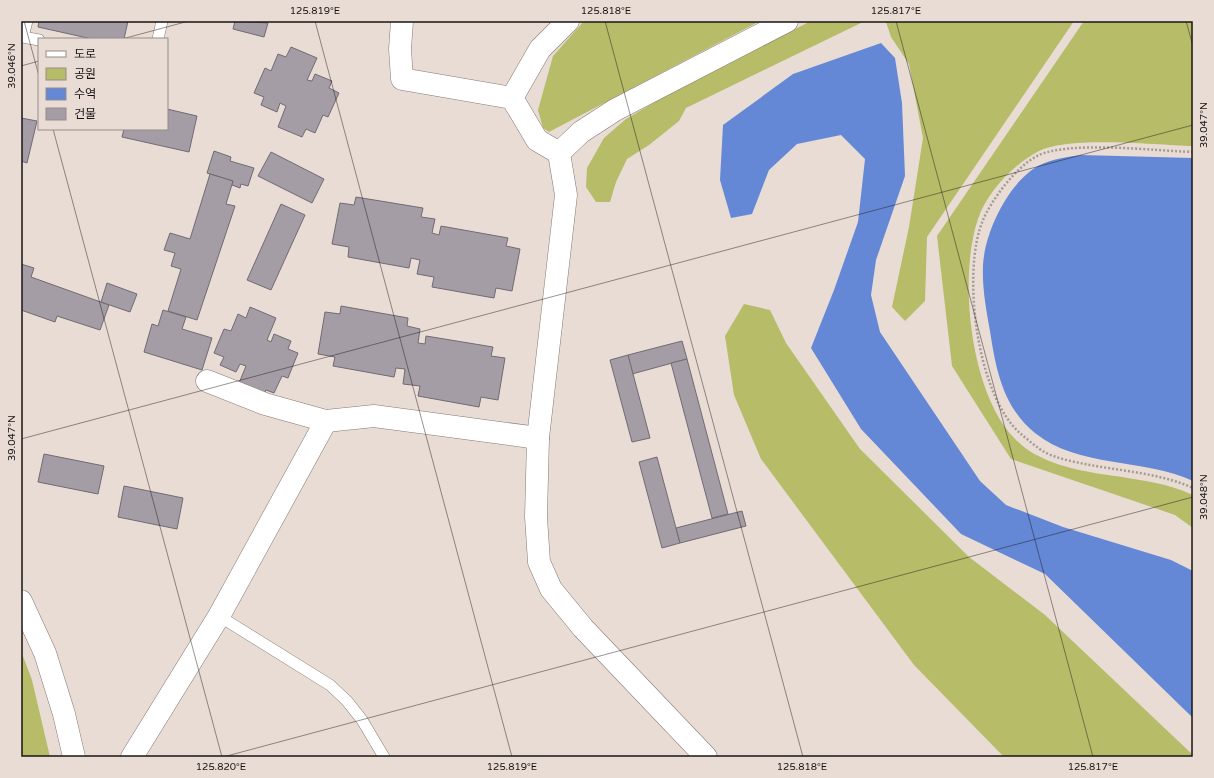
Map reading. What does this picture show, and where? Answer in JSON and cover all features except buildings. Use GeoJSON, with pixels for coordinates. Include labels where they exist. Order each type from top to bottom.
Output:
{"type":"FeatureCollection","features":[{"type":"Feature","properties":{"kind":"street"},"geometry":{"type":"LineString","coordinates":[[402,21],[400,49],[402,80],[512,98],[537,140],[559,153],[566,195],[538,438],[536,517],[538,562],[551,589],[583,628],[706,757]]}},
{"type":"Feature","properties":{"kind":"street"},"geometry":{"type":"LineString","coordinates":[[512,98],[540,50],[568,21]]}},
{"type":"Feature","properties":{"kind":"street"},"geometry":{"type":"LineString","coordinates":[[559,153],[581,132],[615,110],[787,21]]}},
{"type":"Feature","properties":{"kind":"street"},"geometry":{"type":"LineString","coordinates":[[207,381],[265,404],[326,421],[374,416],[538,438]]}},
{"type":"Feature","properties":{"kind":"street"},"geometry":{"type":"LineString","coordinates":[[132,757],[219,616],[326,421]]}},
{"type":"Feature","properties":{"kind":"street"},"geometry":{"type":"LineString","coordinates":[[21,601],[45,653],[64,714],[74,757]]}},
{"type":"Feature","properties":{"kind":"lane"},"geometry":{"type":"LineString","coordinates":[[26,21],[23,37],[38,40]]}},
{"type":"Feature","properties":{"kind":"lane"},"geometry":{"type":"LineString","coordinates":[[158,38],[162,21]]}},
{"type":"Feature","properties":{"kind":"lane"},"geometry":{"type":"LineString","coordinates":[[219,616],[330,685],[347,700],[362,720],[384,757]]}},
{"type":"Feature","properties":{"kind":"path"},"geometry":{"type":"LineString","coordinates":[[1193,152],[1082,147],[1058,150],[1037,156],[1017,171],[998,194],[983,220],[976,248],[973,294],[977,331],[986,374],[993,394],[1005,416],[1019,432],[1042,451],[1066,460],[1148,475],[1182,483],[1193,488]]}},
{"type":"Feature","properties":{"kind":"green space"},"geometry":{"type":"Polygon","coordinates":[[[584,21],[760,21],[549,132],[543,128],[538,110],[553,56],[584,21]]]}},
{"type":"Feature","properties":{"kind":"green space"},"geometry":{"type":"Polygon","coordinates":[[[811,21],[865,21],[686,108],[679,121],[649,145],[627,159],[616,182],[610,202],[596,202],[586,187],[587,168],[604,138],[626,119],[684,85],[811,21]]]}},
{"type":"Feature","properties":{"kind":"green space"},"geometry":{"type":"Polygon","coordinates":[[[1074,21],[927,237],[925,301],[905,321],[892,307],[909,227],[923,138],[909,64],[891,37],[886,22],[1074,21]]]}},
{"type":"Feature","properties":{"kind":"green space"},"geometry":{"type":"Polygon","coordinates":[[[1084,21],[1193,21],[1193,146],[1112,142],[1069,144],[1051,147],[1037,152],[1010,172],[994,190],[982,209],[972,243],[969,272],[969,303],[972,334],[978,366],[988,395],[1000,420],[1016,440],[1034,454],[1055,463],[1077,469],[1149,481],[1172,487],[1193,495],[1193,528],[1175,515],[1011,459],[952,366],[937,236],[1084,21]]]}},
{"type":"Feature","properties":{"kind":"green space"},"geometry":{"type":"Polygon","coordinates":[[[744,304],[770,310],[786,343],[860,449],[969,557],[1045,615],[1193,755],[1193,757],[1004,757],[914,665],[761,459],[734,395],[725,336],[744,304]]]}},
{"type":"Feature","properties":{"kind":"green space"},"geometry":{"type":"Polygon","coordinates":[[[21,651],[32,680],[50,757],[21,757],[21,651]]]}},
{"type":"Feature","properties":{"kind":"water"},"geometry":{"type":"Polygon","coordinates":[[[881,43],[895,58],[902,103],[905,176],[876,260],[871,295],[880,332],[980,481],[1006,505],[1063,527],[1171,560],[1193,571],[1193,718],[1045,574],[961,534],[861,429],[811,348],[834,290],[858,222],[865,159],[841,135],[797,144],[769,170],[752,214],[731,218],[720,180],[723,125],[793,74],[881,43]]]}},
{"type":"Feature","properties":{"kind":"water"},"geometry":{"type":"Polygon","coordinates":[[[1081,155],[1193,158],[1193,481],[1154,469],[1091,458],[1052,444],[1035,433],[1015,412],[1008,400],[998,374],[984,290],[983,265],[988,237],[1001,208],[1009,195],[1029,172],[1050,161],[1081,155]]]}}]}
